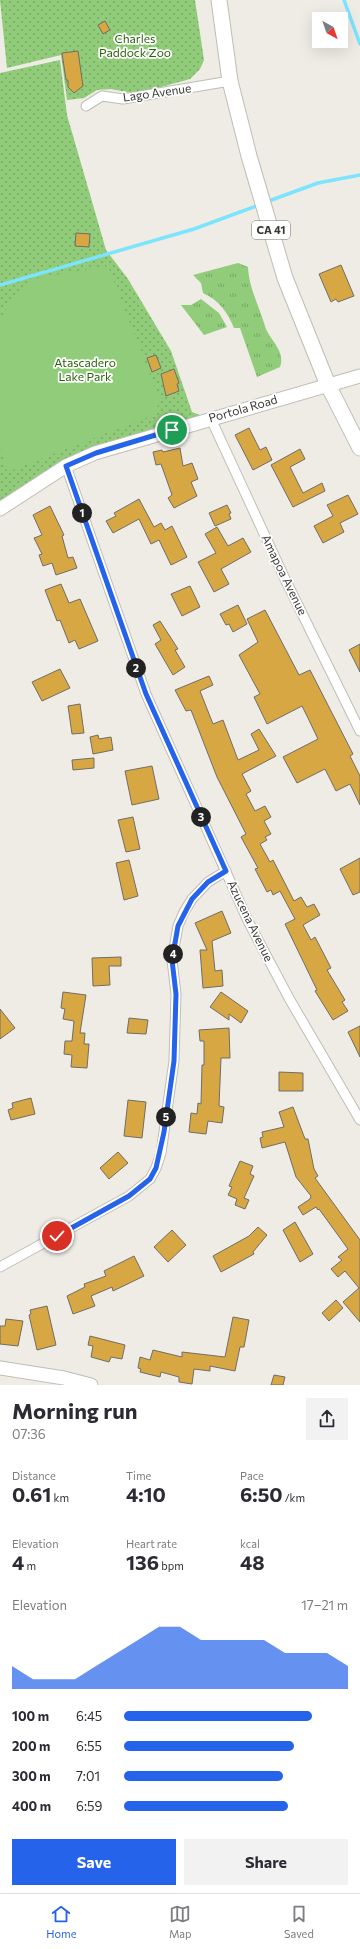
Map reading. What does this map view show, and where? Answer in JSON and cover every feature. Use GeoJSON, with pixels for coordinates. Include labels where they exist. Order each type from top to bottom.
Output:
{"type":"FeatureCollection","features":[{"type":"Feature","properties":{"kind":"main road","name":"CA 41"},"geometry":{"type":"LineString","coordinates":[[219,0],[230,81],[285,278],[328,385],[360,448]]}},
{"type":"Feature","properties":{"kind":"street","name":"Lago Avenue"},"geometry":{"type":"LineString","coordinates":[[86,106],[102,96],[123,99],[230,81]]}},
{"type":"Feature","properties":{"kind":"street","name":"Portola Road"},"geometry":{"type":"LineString","coordinates":[[0,509],[66,466],[96,453],[360,376]]}},
{"type":"Feature","properties":{"kind":"street","name":"Amapoa Avenue"},"geometry":{"type":"LineString","coordinates":[[211,419],[285,578],[360,731]]}},
{"type":"Feature","properties":{"kind":"street","name":"Azucena Avenue"},"geometry":{"type":"LineString","coordinates":[[66,466],[146,694],[248,921],[290,1000],[360,1120]]}},
{"type":"Feature","properties":{"kind":"street"},"geometry":{"type":"LineString","coordinates":[[0,1267],[129,1196],[150,1179],[156,1168],[160,1153],[174,1061],[176,994],[172,960],[178,926],[192,899],[208,882],[226,871]]}},
{"type":"Feature","properties":{"kind":"street"},"geometry":{"type":"LineString","coordinates":[[0,1368],[64,1378],[91,1385]]}},
{"type":"Feature","properties":{"kind":"green space","name":"Charles Paddock Zoo"},"geometry":{"type":"Polygon","coordinates":[[[0,0],[195,0],[204,60],[200,69],[190,79],[143,92],[132,93],[111,89],[97,90],[84,98],[67,100],[61,55],[7,68],[0,0]]]}},
{"type":"Feature","properties":{"kind":"green space","name":"Atascadero Lake Park"},"geometry":{"type":"Polygon","coordinates":[[[60,60],[67,115],[106,250],[128,279],[171,351],[192,412],[210,419],[63,465],[0,509],[0,73],[60,60]]]}},
{"type":"Feature","properties":{"kind":"green space"},"geometry":{"type":"Polygon","coordinates":[[[238,263],[248,267],[252,290],[265,326],[281,355],[280,367],[257,377],[240,328],[234,328],[229,317],[218,303],[203,293],[201,283],[193,275],[238,263]]]}},
{"type":"Feature","properties":{"kind":"green space"},"geometry":{"type":"Polygon","coordinates":[[[108,266],[160,400],[154,415],[7,472],[0,444],[0,322],[10,300],[32,279],[108,266]]]}},
{"type":"Feature","properties":{"kind":"green space"},"geometry":{"type":"Polygon","coordinates":[[[201,299],[219,313],[227,327],[204,335],[181,305],[191,305],[201,299]]]}},
{"type":"Feature","properties":{"kind":"building"},"geometry":{"type":"Polygon","coordinates":[[[105,21],[110,30],[103,34],[98,25],[105,21]]]}},
{"type":"Feature","properties":{"kind":"building"},"geometry":{"type":"Polygon","coordinates":[[[78,51],[83,86],[74,93],[68,87],[68,80],[66,80],[62,53],[78,51]]]}},
{"type":"Feature","properties":{"kind":"building"},"geometry":{"type":"Polygon","coordinates":[[[76,233],[90,234],[89,247],[75,246],[76,233]]]}},
{"type":"Feature","properties":{"kind":"building"},"geometry":{"type":"Polygon","coordinates":[[[341,265],[354,296],[338,302],[336,299],[331,302],[319,274],[341,265]]]}},
{"type":"Feature","properties":{"kind":"building"},"geometry":{"type":"Polygon","coordinates":[[[156,355],[161,368],[152,372],[147,358],[156,355]]]}},
{"type":"Feature","properties":{"kind":"building"},"geometry":{"type":"Polygon","coordinates":[[[174,369],[179,383],[177,384],[179,391],[166,396],[161,374],[174,369]]]}},
{"type":"Feature","properties":{"kind":"building"},"geometry":{"type":"Polygon","coordinates":[[[249,428],[260,450],[266,447],[272,460],[253,470],[235,435],[249,428]]]}},
{"type":"Feature","properties":{"kind":"building"},"geometry":{"type":"Polygon","coordinates":[[[180,448],[183,466],[192,463],[198,479],[191,482],[197,496],[174,508],[168,498],[172,495],[161,464],[156,465],[153,452],[162,450],[163,452],[180,448]]]}},
{"type":"Feature","properties":{"kind":"building"},"geometry":{"type":"Polygon","coordinates":[[[300,449],[305,459],[290,467],[303,493],[322,483],[325,491],[293,507],[271,465],[300,449]]]}},
{"type":"Feature","properties":{"kind":"building"},"geometry":{"type":"Polygon","coordinates":[[[348,495],[358,514],[340,523],[344,532],[323,543],[314,526],[333,516],[327,505],[348,495]]]}},
{"type":"Feature","properties":{"kind":"building"},"geometry":{"type":"Polygon","coordinates":[[[139,499],[154,527],[161,523],[165,530],[172,526],[187,557],[171,565],[159,540],[151,544],[139,519],[113,533],[106,521],[116,516],[114,513],[139,499]]]}},
{"type":"Feature","properties":{"kind":"building"},"geometry":{"type":"Polygon","coordinates":[[[227,505],[231,513],[229,514],[231,519],[215,526],[209,513],[227,505]]]}},
{"type":"Feature","properties":{"kind":"building"},"geometry":{"type":"Polygon","coordinates":[[[50,506],[64,535],[62,536],[68,558],[73,557],[77,568],[56,575],[52,563],[43,566],[39,555],[42,554],[34,538],[42,535],[33,515],[50,506]]]}},
{"type":"Feature","properties":{"kind":"building"},"geometry":{"type":"Polygon","coordinates":[[[217,527],[228,546],[243,538],[251,552],[221,569],[229,584],[214,592],[198,562],[216,553],[205,534],[217,527]]]}},
{"type":"Feature","properties":{"kind":"building"},"geometry":{"type":"Polygon","coordinates":[[[61,584],[69,603],[80,599],[98,641],[79,649],[75,640],[69,643],[60,620],[57,621],[45,590],[61,584]]]}},
{"type":"Feature","properties":{"kind":"building"},"geometry":{"type":"Polygon","coordinates":[[[190,586],[200,607],[182,616],[171,594],[190,586]]]}},
{"type":"Feature","properties":{"kind":"building"},"geometry":{"type":"Polygon","coordinates":[[[238,605],[247,624],[233,632],[229,624],[226,625],[220,614],[238,605]]]}},
{"type":"Feature","properties":{"kind":"building"},"geometry":{"type":"Polygon","coordinates":[[[265,610],[299,675],[310,670],[353,754],[350,756],[360,776],[360,805],[350,784],[336,791],[325,769],[297,783],[283,757],[318,739],[302,706],[267,724],[254,697],[260,694],[239,655],[258,642],[247,619],[265,610]]]}},
{"type":"Feature","properties":{"kind":"building"},"geometry":{"type":"Polygon","coordinates":[[[160,621],[178,649],[175,650],[185,667],[173,675],[155,644],[161,640],[153,625],[160,621]]]}},
{"type":"Feature","properties":{"kind":"building"},"geometry":{"type":"Polygon","coordinates":[[[360,644],[360,672],[349,650],[360,644]]]}},
{"type":"Feature","properties":{"kind":"building"},"geometry":{"type":"Polygon","coordinates":[[[60,669],[70,688],[42,701],[32,682],[60,669]]]}},
{"type":"Feature","properties":{"kind":"building"},"geometry":{"type":"Polygon","coordinates":[[[209,676],[213,685],[200,691],[213,724],[223,720],[238,760],[259,750],[251,734],[259,729],[276,756],[242,774],[251,791],[246,794],[255,811],[265,806],[271,817],[264,821],[271,834],[265,837],[267,840],[260,844],[270,862],[273,860],[294,901],[301,897],[307,907],[314,904],[320,915],[303,925],[311,940],[315,937],[331,968],[327,970],[345,1000],[342,1002],[348,1011],[333,1020],[315,991],[317,990],[285,924],[295,919],[280,891],[273,895],[271,890],[267,892],[255,869],[258,868],[241,837],[246,834],[217,777],[191,710],[186,711],[175,690],[209,676]]]}},
{"type":"Feature","properties":{"kind":"building"},"geometry":{"type":"Polygon","coordinates":[[[80,704],[84,733],[72,734],[68,706],[80,704]]]}},
{"type":"Feature","properties":{"kind":"building"},"geometry":{"type":"Polygon","coordinates":[[[98,735],[99,739],[111,737],[113,750],[93,754],[90,737],[98,735]]]}},
{"type":"Feature","properties":{"kind":"building"},"geometry":{"type":"Polygon","coordinates":[[[94,758],[94,768],[73,770],[72,760],[94,758]]]}},
{"type":"Feature","properties":{"kind":"building"},"geometry":{"type":"Polygon","coordinates":[[[152,766],[159,799],[132,805],[125,771],[152,766]]]}},
{"type":"Feature","properties":{"kind":"building"},"geometry":{"type":"Polygon","coordinates":[[[133,817],[140,849],[126,852],[118,820],[133,817]]]}},
{"type":"Feature","properties":{"kind":"building"},"geometry":{"type":"Polygon","coordinates":[[[360,858],[360,892],[353,895],[340,869],[360,858]]]}},
{"type":"Feature","properties":{"kind":"building"},"geometry":{"type":"Polygon","coordinates":[[[129,860],[138,896],[124,900],[116,863],[129,860]]]}},
{"type":"Feature","properties":{"kind":"building"},"geometry":{"type":"Polygon","coordinates":[[[222,911],[231,933],[212,941],[215,971],[222,970],[223,986],[203,988],[200,950],[207,950],[195,923],[222,911]]]}},
{"type":"Feature","properties":{"kind":"building"},"geometry":{"type":"Polygon","coordinates":[[[121,957],[121,966],[109,966],[110,985],[93,986],[92,958],[121,957]]]}},
{"type":"Feature","properties":{"kind":"building"},"geometry":{"type":"Polygon","coordinates":[[[63,992],[86,995],[80,1033],[85,1033],[84,1044],[89,1044],[87,1068],[71,1067],[72,1055],[64,1054],[65,1041],[72,1041],[74,1021],[63,1019],[65,1009],[61,1008],[63,992]]]}},
{"type":"Feature","properties":{"kind":"building"},"geometry":{"type":"Polygon","coordinates":[[[221,992],[248,1011],[241,1023],[229,1014],[229,1020],[210,1007],[221,992]]]}},
{"type":"Feature","properties":{"kind":"building"},"geometry":{"type":"Polygon","coordinates":[[[0,1009],[15,1028],[0,1039],[0,1009]]]}},
{"type":"Feature","properties":{"kind":"building"},"geometry":{"type":"Polygon","coordinates":[[[129,1018],[148,1020],[146,1034],[127,1033],[129,1018]]]}},
{"type":"Feature","properties":{"kind":"building"},"geometry":{"type":"Polygon","coordinates":[[[360,1026],[360,1057],[348,1032],[360,1026]]]}},
{"type":"Feature","properties":{"kind":"building"},"geometry":{"type":"Polygon","coordinates":[[[229,1028],[230,1058],[221,1058],[219,1106],[224,1107],[222,1123],[208,1121],[206,1134],[189,1132],[191,1113],[197,1114],[198,1103],[201,1104],[204,1041],[200,1041],[199,1030],[229,1028]]]}},
{"type":"Feature","properties":{"kind":"building"},"geometry":{"type":"Polygon","coordinates":[[[279,1072],[303,1073],[303,1091],[279,1091],[279,1072]]]}},
{"type":"Feature","properties":{"kind":"building"},"geometry":{"type":"Polygon","coordinates":[[[31,1098],[35,1114],[11,1120],[8,1110],[13,1108],[12,1103],[31,1098]]]}},
{"type":"Feature","properties":{"kind":"building"},"geometry":{"type":"Polygon","coordinates":[[[128,1100],[146,1102],[142,1138],[124,1136],[128,1100]]]}},
{"type":"Feature","properties":{"kind":"building"},"geometry":{"type":"Polygon","coordinates":[[[293,1107],[305,1139],[308,1139],[314,1169],[318,1176],[315,1178],[360,1240],[360,1322],[343,1302],[359,1288],[345,1271],[338,1277],[331,1269],[342,1260],[338,1257],[348,1249],[319,1209],[318,1210],[316,1207],[303,1215],[298,1207],[310,1199],[311,1196],[296,1177],[285,1142],[262,1148],[260,1138],[263,1137],[262,1132],[284,1127],[279,1112],[293,1107]]]}},
{"type":"Feature","properties":{"kind":"building"},"geometry":{"type":"Polygon","coordinates":[[[118,1152],[128,1163],[109,1179],[100,1168],[118,1152]]]}},
{"type":"Feature","properties":{"kind":"building"},"geometry":{"type":"Polygon","coordinates":[[[240,1161],[253,1166],[250,1174],[254,1176],[244,1198],[249,1200],[245,1209],[235,1205],[237,1199],[228,1195],[232,1187],[229,1186],[240,1161]]]}},
{"type":"Feature","properties":{"kind":"building"},"geometry":{"type":"Polygon","coordinates":[[[295,1222],[313,1254],[300,1262],[283,1230],[295,1222]]]}},
{"type":"Feature","properties":{"kind":"building"},"geometry":{"type":"Polygon","coordinates":[[[258,1227],[267,1235],[253,1252],[254,1254],[221,1272],[213,1256],[249,1236],[258,1227]]]}},
{"type":"Feature","properties":{"kind":"building"},"geometry":{"type":"Polygon","coordinates":[[[172,1230],[186,1245],[168,1262],[154,1247],[172,1230]]]}},
{"type":"Feature","properties":{"kind":"building"},"geometry":{"type":"Polygon","coordinates":[[[134,1256],[144,1276],[113,1291],[112,1287],[91,1296],[95,1306],[73,1314],[67,1296],[85,1287],[84,1284],[106,1276],[104,1271],[134,1256]]]}},
{"type":"Feature","properties":{"kind":"building"},"geometry":{"type":"Polygon","coordinates":[[[336,1300],[343,1308],[329,1321],[322,1313],[336,1300]]]}},
{"type":"Feature","properties":{"kind":"building"},"geometry":{"type":"Polygon","coordinates":[[[47,1306],[56,1345],[37,1350],[29,1315],[31,1314],[30,1310],[47,1306]]]}},
{"type":"Feature","properties":{"kind":"building"},"geometry":{"type":"Polygon","coordinates":[[[233,1317],[249,1320],[244,1347],[240,1347],[235,1371],[210,1366],[210,1371],[194,1369],[192,1384],[179,1382],[179,1377],[161,1372],[160,1377],[140,1372],[141,1369],[138,1368],[140,1357],[150,1360],[153,1350],[182,1357],[182,1352],[225,1357],[233,1317]]]}},
{"type":"Feature","properties":{"kind":"building"},"geometry":{"type":"Polygon","coordinates":[[[6,1319],[23,1321],[18,1346],[0,1344],[0,1326],[5,1326],[6,1319]]]}},
{"type":"Feature","properties":{"kind":"building"},"geometry":{"type":"Polygon","coordinates":[[[90,1336],[125,1345],[122,1359],[111,1357],[109,1362],[91,1357],[93,1346],[88,1345],[90,1336]]]}},
{"type":"Feature","properties":{"kind":"building"},"geometry":{"type":"Polygon","coordinates":[[[274,1375],[285,1377],[283,1385],[271,1385],[274,1375]]]}},
{"type":"Feature","properties":{"kind":"waterway"},"geometry":{"type":"LineString","coordinates":[[344,0],[360,44]]}},
{"type":"Feature","properties":{"kind":"waterway"},"geometry":{"type":"LineString","coordinates":[[266,202],[318,183],[360,175]]}},
{"type":"Feature","properties":{"kind":"waterway"},"geometry":{"type":"LineString","coordinates":[[0,285],[194,229],[259,205]]}},
{"type":"Feature","properties":{"kind":"route"},"geometry":{"type":"LineString","coordinates":[[57,1236],[129,1196],[150,1179],[156,1168],[164,1132],[174,1061],[176,994],[172,960],[178,926],[192,899],[202,887],[226,871],[146,694],[66,466],[96,453],[172,430]]}}]}
